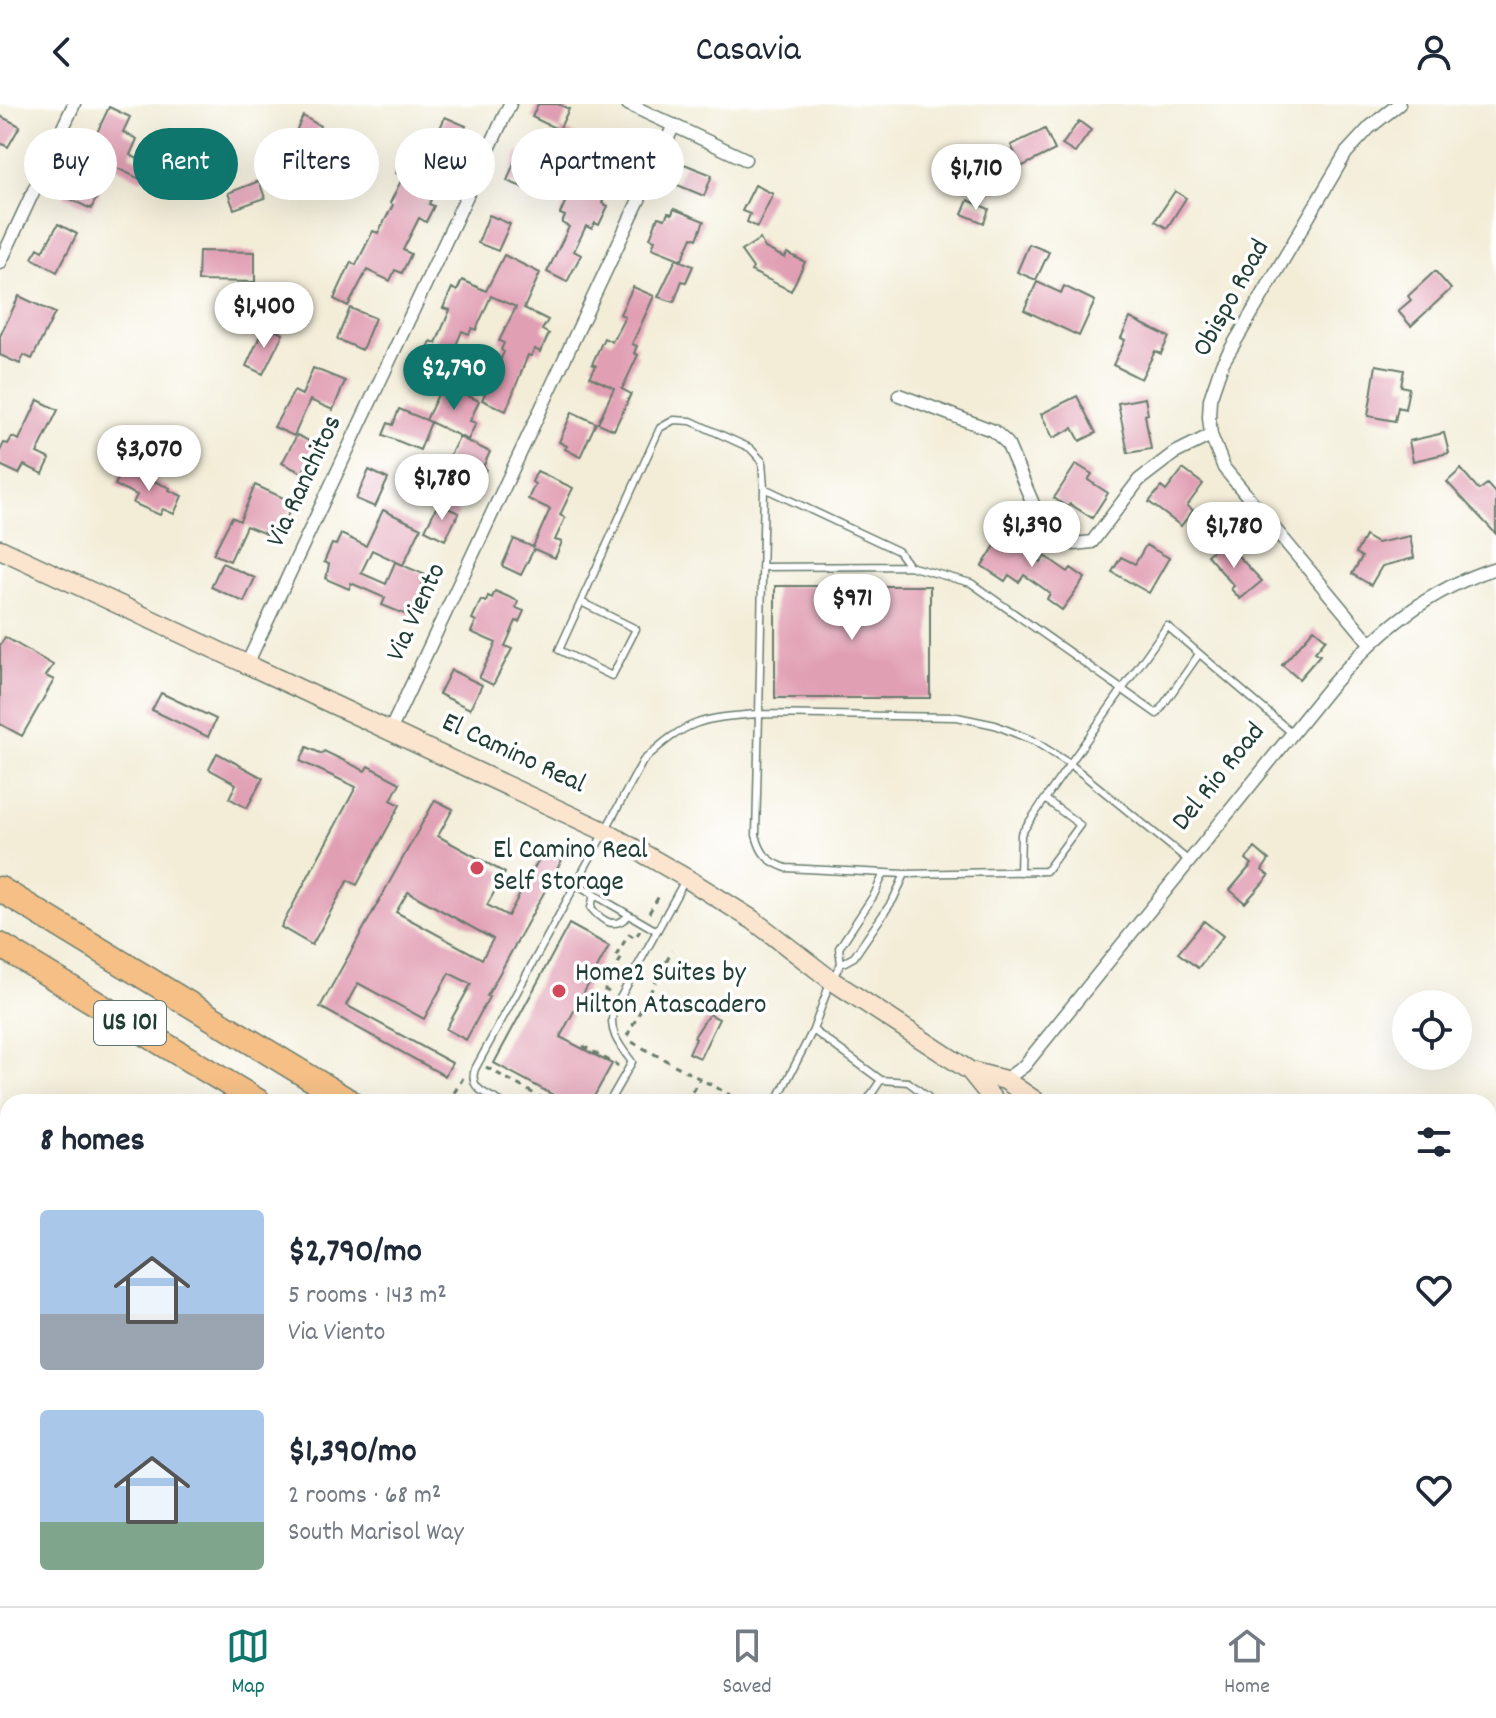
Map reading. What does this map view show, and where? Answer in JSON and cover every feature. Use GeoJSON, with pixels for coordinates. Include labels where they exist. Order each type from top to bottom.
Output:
{"type":"FeatureCollection","features":[{"type":"Feature","properties":{"kind":"highway","name":"US 101"},"geometry":{"type":"LineString","coordinates":[[0,889],[337,1094]]}},
{"type":"Feature","properties":{"kind":"highway","name":"US 101"},"geometry":{"type":"LineString","coordinates":[[0,945],[246,1094]]}},
{"type":"Feature","properties":{"kind":"highway"},"geometry":{"type":"LineString","coordinates":[[151,1036],[224,1094]]}},
{"type":"Feature","properties":{"kind":"main road","name":"El Camino Real"},"geometry":{"type":"LineString","coordinates":[[0,549],[604,831],[686,878],[836,972],[970,1071],[988,1094]]}},
{"type":"Feature","properties":{"kind":"main road","name":"El Camino Real"},"geometry":{"type":"LineString","coordinates":[[970,1071],[1010,1084],[1025,1094]]}},
{"type":"Feature","properties":{"kind":"main road","name":"Del Rio Road"},"geometry":{"type":"LineString","coordinates":[[1001,1094],[1010,1084]]}},
{"type":"Feature","properties":{"kind":"street"},"geometry":{"type":"LineString","coordinates":[[0,263],[74,104]]}},
{"type":"Feature","properties":{"kind":"street","name":"Via Ranchitos"},"geometry":{"type":"LineString","coordinates":[[247,664],[510,104]]}},
{"type":"Feature","properties":{"kind":"street"},"geometry":{"type":"LineString","coordinates":[[628,104],[745,159]]}},
{"type":"Feature","properties":{"kind":"street","name":"Obispo Road"},"geometry":{"type":"LineString","coordinates":[[1370,643],[1224,468],[1211,435],[1210,399],[1222,364],[1346,153],[1370,127],[1399,104]]}},
{"type":"Feature","properties":{"kind":"street","name":"Via Viento"},"geometry":{"type":"LineString","coordinates":[[390,731],[674,125]]}},
{"type":"Feature","properties":{"kind":"street"},"geometry":{"type":"LineString","coordinates":[[899,395],[994,431],[1007,443],[1037,513],[1057,534],[1074,544],[1092,542],[1139,480],[1173,454],[1211,435]]}},
{"type":"Feature","properties":{"kind":"street","name":"Del Rio Road"},"geometry":{"type":"LineString","coordinates":[[1010,1084],[1292,733],[1370,643],[1390,624],[1436,594],[1496,568]]}},
{"type":"Feature","properties":{"kind":"lane"},"geometry":{"type":"LineString","coordinates":[[581,602],[636,629],[612,676],[559,650],[660,428],[674,420],[691,421],[750,448],[762,461],[764,488],[756,835],[761,852],[771,863],[786,868],[905,874],[1046,871],[1080,825],[1045,799]]}},
{"type":"Feature","properties":{"kind":"lane"},"geometry":{"type":"LineString","coordinates":[[764,488],[898,551],[909,566]]}},
{"type":"Feature","properties":{"kind":"lane"},"geometry":{"type":"LineString","coordinates":[[762,567],[909,566],[971,583],[1157,714],[1199,654]]}},
{"type":"Feature","properties":{"kind":"lane"},"geometry":{"type":"LineString","coordinates":[[1020,872],[1021,834],[1167,626],[1292,733]]}},
{"type":"Feature","properties":{"kind":"lane"},"geometry":{"type":"LineString","coordinates":[[488,1094],[475,1086],[472,1078],[604,831],[643,761],[668,737],[693,723],[714,717],[759,714],[957,717],[1008,730],[1034,741],[1070,764],[1189,861]]}},
{"type":"Feature","properties":{"kind":"lane"},"geometry":{"type":"LineString","coordinates":[[780,1094],[813,1030],[836,972],[839,948],[874,895],[884,873]]}},
{"type":"Feature","properties":{"kind":"lane"},"geometry":{"type":"LineString","coordinates":[[836,972],[854,957],[893,900],[905,874]]}},
{"type":"Feature","properties":{"kind":"lane"},"geometry":{"type":"LineString","coordinates":[[614,1094],[632,1062],[614,1035],[611,1019],[686,878]]}},
{"type":"Feature","properties":{"kind":"lane"},"geometry":{"type":"LineString","coordinates":[[576,884],[657,931]]}},
{"type":"Feature","properties":{"kind":"lane"},"geometry":{"type":"LineString","coordinates":[[594,894],[591,908],[598,917],[612,924],[622,923],[629,915]]}},
{"type":"Feature","properties":{"kind":"lane"},"geometry":{"type":"LineString","coordinates":[[813,1030],[881,1080],[908,1082],[924,1094]]}},
{"type":"Feature","properties":{"kind":"lane"},"geometry":{"type":"LineString","coordinates":[[871,1094],[881,1080]]}},
{"type":"Feature","properties":{"kind":"path"},"geometry":{"type":"LineString","coordinates":[[641,1010],[603,989],[622,957],[617,954],[629,934],[635,938],[659,896]]}},
{"type":"Feature","properties":{"kind":"path"},"geometry":{"type":"LineString","coordinates":[[672,951],[627,1036],[630,1041],[728,1094]]}},
{"type":"Feature","properties":{"kind":"path"},"geometry":{"type":"LineString","coordinates":[[583,1046],[617,1065],[611,1078]]}},
{"type":"Feature","properties":{"kind":"path"},"geometry":{"type":"LineString","coordinates":[[454,1093],[473,1060],[535,1094]]}},
{"type":"Feature","properties":{"kind":"path"},"geometry":{"type":"LineString","coordinates":[[691,1094],[700,1078]]}},
{"type":"Feature","properties":{"kind":"building"},"geometry":{"type":"Polygon","coordinates":[[[538,104],[558,104],[569,109],[560,128],[532,117],[538,104]]]}},
{"type":"Feature","properties":{"kind":"building"},"geometry":{"type":"Polygon","coordinates":[[[109,107],[130,117],[123,132],[133,137],[130,155],[133,156],[133,176],[117,168],[117,128],[99,128],[109,107]]]}},
{"type":"Feature","properties":{"kind":"building"},"geometry":{"type":"Polygon","coordinates":[[[0,116],[20,126],[8,147],[0,143],[0,116]]]}},
{"type":"Feature","properties":{"kind":"building"},"geometry":{"type":"Polygon","coordinates":[[[303,116],[320,126],[319,128],[297,128],[303,116]]]}},
{"type":"Feature","properties":{"kind":"building"},"geometry":{"type":"Polygon","coordinates":[[[445,117],[466,126],[465,128],[440,128],[445,117]]]}},
{"type":"Feature","properties":{"kind":"building"},"geometry":{"type":"Polygon","coordinates":[[[1079,121],[1091,130],[1075,153],[1062,145],[1079,121]]]}},
{"type":"Feature","properties":{"kind":"building"},"geometry":{"type":"Polygon","coordinates":[[[1045,129],[1055,150],[1021,167],[1011,145],[1045,129]]]}},
{"type":"Feature","properties":{"kind":"building"},"geometry":{"type":"Polygon","coordinates":[[[684,164],[712,175],[704,196],[684,188],[684,164]]]}},
{"type":"Feature","properties":{"kind":"building"},"geometry":{"type":"Polygon","coordinates":[[[254,183],[254,200],[259,200],[234,209],[231,200],[238,200],[238,189],[254,183]]]}},
{"type":"Feature","properties":{"kind":"building"},"geometry":{"type":"Polygon","coordinates":[[[755,185],[773,194],[757,227],[747,222],[750,214],[742,211],[755,185]]]}},
{"type":"Feature","properties":{"kind":"building"},"geometry":{"type":"Polygon","coordinates":[[[1175,191],[1186,198],[1167,228],[1155,221],[1175,191]]]}},
{"type":"Feature","properties":{"kind":"building"},"geometry":{"type":"Polygon","coordinates":[[[395,193],[395,200],[431,200],[429,204],[434,206],[426,222],[419,218],[403,250],[411,254],[402,273],[395,270],[390,281],[367,270],[348,306],[334,299],[351,262],[356,265],[373,231],[378,233],[393,205],[390,203],[395,193]]]}},
{"type":"Feature","properties":{"kind":"building"},"geometry":{"type":"Polygon","coordinates":[[[72,200],[96,200],[91,209],[72,200]]]}},
{"type":"Feature","properties":{"kind":"building"},"geometry":{"type":"Polygon","coordinates":[[[566,200],[603,200],[602,203],[608,206],[599,225],[595,223],[592,229],[586,226],[574,251],[581,255],[567,282],[547,272],[569,227],[562,223],[565,216],[560,214],[566,200]]]}},
{"type":"Feature","properties":{"kind":"building"},"geometry":{"type":"Polygon","coordinates":[[[968,200],[989,209],[984,223],[962,214],[968,200]]]}},
{"type":"Feature","properties":{"kind":"building"},"geometry":{"type":"Polygon","coordinates":[[[674,209],[704,221],[697,239],[692,237],[682,260],[652,248],[655,240],[650,238],[658,217],[665,219],[674,209]]]}},
{"type":"Feature","properties":{"kind":"building"},"geometry":{"type":"Polygon","coordinates":[[[489,215],[510,224],[498,251],[478,243],[489,215]]]}},
{"type":"Feature","properties":{"kind":"building"},"geometry":{"type":"Polygon","coordinates":[[[58,224],[77,234],[57,272],[32,258],[38,248],[43,251],[58,224]]]}},
{"type":"Feature","properties":{"kind":"building"},"geometry":{"type":"Polygon","coordinates":[[[760,239],[765,248],[785,258],[787,253],[805,262],[791,291],[751,271],[753,268],[741,251],[760,239]]]}},
{"type":"Feature","properties":{"kind":"building"},"geometry":{"type":"Polygon","coordinates":[[[1029,244],[1049,252],[1036,280],[1017,272],[1029,244]]]}},
{"type":"Feature","properties":{"kind":"building"},"geometry":{"type":"Polygon","coordinates":[[[199,251],[255,252],[255,282],[198,281],[199,251]]]}},
{"type":"Feature","properties":{"kind":"building"},"geometry":{"type":"Polygon","coordinates":[[[504,255],[540,273],[524,308],[548,320],[542,330],[549,334],[540,352],[535,349],[531,356],[528,355],[506,411],[482,400],[504,352],[501,350],[504,343],[499,341],[516,307],[491,296],[476,330],[472,328],[469,334],[462,331],[441,381],[418,371],[431,341],[436,343],[450,310],[443,308],[452,288],[457,291],[462,280],[486,291],[504,255]]]}},
{"type":"Feature","properties":{"kind":"building"},"geometry":{"type":"Polygon","coordinates":[[[676,259],[693,266],[686,282],[682,281],[674,302],[658,297],[676,259]]]}},
{"type":"Feature","properties":{"kind":"building"},"geometry":{"type":"Polygon","coordinates":[[[1435,271],[1451,289],[1411,326],[1398,311],[1411,300],[1408,296],[1435,271]]]}},
{"type":"Feature","properties":{"kind":"building"},"geometry":{"type":"Polygon","coordinates":[[[1037,282],[1061,293],[1064,286],[1095,301],[1079,336],[1024,310],[1037,282]]]}},
{"type":"Feature","properties":{"kind":"building"},"geometry":{"type":"Polygon","coordinates":[[[633,287],[654,296],[632,344],[637,346],[634,353],[638,355],[622,389],[631,394],[614,430],[598,423],[614,388],[590,377],[596,366],[592,364],[604,338],[612,342],[625,317],[620,314],[633,287]]]}},
{"type":"Feature","properties":{"kind":"building"},"geometry":{"type":"Polygon","coordinates":[[[19,296],[55,313],[32,359],[24,355],[20,364],[0,355],[0,336],[19,296]]]}},
{"type":"Feature","properties":{"kind":"building"},"geometry":{"type":"Polygon","coordinates":[[[350,308],[375,318],[362,350],[337,339],[350,308]]]}},
{"type":"Feature","properties":{"kind":"building"},"geometry":{"type":"Polygon","coordinates":[[[1130,318],[1169,337],[1161,354],[1155,351],[1141,379],[1113,365],[1125,340],[1121,338],[1130,318]]]}},
{"type":"Feature","properties":{"kind":"building"},"geometry":{"type":"Polygon","coordinates":[[[265,325],[283,334],[263,374],[246,366],[265,325]]]}},
{"type":"Feature","properties":{"kind":"building"},"geometry":{"type":"Polygon","coordinates":[[[1376,365],[1404,370],[1401,386],[1409,388],[1405,409],[1398,407],[1395,421],[1368,416],[1376,365]]]}},
{"type":"Feature","properties":{"kind":"building"},"geometry":{"type":"Polygon","coordinates":[[[313,368],[345,381],[333,410],[310,400],[294,436],[274,427],[294,391],[302,395],[313,368]]]}},
{"type":"Feature","properties":{"kind":"building"},"geometry":{"type":"Polygon","coordinates":[[[443,384],[479,401],[470,421],[476,423],[468,440],[426,420],[443,384]]]}},
{"type":"Feature","properties":{"kind":"building"},"geometry":{"type":"Polygon","coordinates":[[[1077,396],[1096,433],[1080,441],[1073,428],[1053,438],[1041,414],[1077,396]]]}},
{"type":"Feature","properties":{"kind":"building"},"geometry":{"type":"Polygon","coordinates":[[[1145,398],[1151,449],[1128,453],[1118,403],[1145,398]]]}},
{"type":"Feature","properties":{"kind":"building"},"geometry":{"type":"Polygon","coordinates":[[[38,400],[58,410],[37,453],[50,459],[43,474],[24,465],[19,474],[0,465],[0,451],[12,437],[19,440],[38,400]]]}},
{"type":"Feature","properties":{"kind":"building"},"geometry":{"type":"Polygon","coordinates":[[[399,409],[431,422],[420,450],[383,435],[388,423],[393,425],[399,409]]]}},
{"type":"Feature","properties":{"kind":"building"},"geometry":{"type":"Polygon","coordinates":[[[572,412],[596,423],[580,457],[559,442],[572,412]]]}},
{"type":"Feature","properties":{"kind":"building"},"geometry":{"type":"Polygon","coordinates":[[[1444,433],[1449,453],[1413,461],[1409,441],[1444,433]]]}},
{"type":"Feature","properties":{"kind":"building"},"geometry":{"type":"Polygon","coordinates":[[[297,435],[317,445],[302,473],[282,463],[297,435]]]}},
{"type":"Feature","properties":{"kind":"building"},"geometry":{"type":"Polygon","coordinates":[[[459,437],[490,452],[481,480],[446,463],[459,437]]]}},
{"type":"Feature","properties":{"kind":"building"},"geometry":{"type":"Polygon","coordinates":[[[1076,464],[1092,474],[1088,480],[1108,493],[1092,518],[1054,498],[1076,464]]]}},
{"type":"Feature","properties":{"kind":"building"},"geometry":{"type":"Polygon","coordinates":[[[123,468],[182,496],[174,514],[163,509],[160,515],[133,503],[137,495],[115,485],[123,468]]]}},
{"type":"Feature","properties":{"kind":"building"},"geometry":{"type":"Polygon","coordinates":[[[1183,469],[1203,484],[1187,506],[1193,510],[1181,526],[1149,502],[1161,487],[1166,491],[1183,469]]]}},
{"type":"Feature","properties":{"kind":"building"},"geometry":{"type":"Polygon","coordinates":[[[1461,469],[1479,490],[1487,484],[1496,494],[1496,534],[1447,482],[1461,469]]]}},
{"type":"Feature","properties":{"kind":"building"},"geometry":{"type":"Polygon","coordinates":[[[369,470],[388,479],[375,507],[356,499],[369,470]]]}},
{"type":"Feature","properties":{"kind":"building"},"geometry":{"type":"Polygon","coordinates":[[[537,471],[573,488],[560,515],[565,518],[555,540],[562,542],[555,558],[534,549],[521,575],[502,566],[514,539],[533,547],[550,509],[528,499],[537,471]]]}},
{"type":"Feature","properties":{"kind":"building"},"geometry":{"type":"Polygon","coordinates":[[[255,485],[288,500],[286,506],[291,508],[282,528],[276,525],[271,536],[246,526],[230,561],[213,554],[232,517],[240,521],[255,485]]]}},
{"type":"Feature","properties":{"kind":"building"},"geometry":{"type":"Polygon","coordinates":[[[438,504],[459,513],[445,540],[425,530],[438,504]]]}},
{"type":"Feature","properties":{"kind":"building"},"geometry":{"type":"Polygon","coordinates":[[[383,510],[421,528],[403,565],[372,550],[361,573],[386,584],[395,562],[426,575],[422,585],[427,587],[420,607],[414,605],[409,616],[382,605],[385,598],[351,583],[349,589],[326,579],[329,564],[324,562],[332,544],[336,545],[341,534],[366,546],[383,510]]]}},
{"type":"Feature","properties":{"kind":"building"},"geometry":{"type":"Polygon","coordinates":[[[1009,524],[1024,534],[1016,545],[1041,562],[1045,556],[1068,572],[1071,568],[1085,578],[1062,610],[1047,599],[1050,593],[1024,575],[1019,582],[1009,575],[1005,581],[982,566],[1009,524]]]}},
{"type":"Feature","properties":{"kind":"building"},"geometry":{"type":"Polygon","coordinates":[[[1365,536],[1377,543],[1410,536],[1414,558],[1382,566],[1371,585],[1352,574],[1362,557],[1356,553],[1365,536]]]}},
{"type":"Feature","properties":{"kind":"building"},"geometry":{"type":"Polygon","coordinates":[[[1224,541],[1262,581],[1240,599],[1231,589],[1234,586],[1207,555],[1224,541]]]}},
{"type":"Feature","properties":{"kind":"building"},"geometry":{"type":"Polygon","coordinates":[[[1146,545],[1169,558],[1149,593],[1112,572],[1121,557],[1135,564],[1146,545]]]}},
{"type":"Feature","properties":{"kind":"building"},"geometry":{"type":"Polygon","coordinates":[[[222,563],[255,578],[244,602],[211,587],[222,563]]]}},
{"type":"Feature","properties":{"kind":"building"},"geometry":{"type":"Polygon","coordinates":[[[775,586],[930,586],[930,698],[775,698],[775,586]]]}},
{"type":"Feature","properties":{"kind":"building"},"geometry":{"type":"Polygon","coordinates":[[[495,591],[518,601],[516,608],[524,611],[505,646],[512,649],[493,685],[479,678],[496,643],[471,632],[476,621],[472,619],[481,600],[486,602],[495,591]]]}},
{"type":"Feature","properties":{"kind":"building"},"geometry":{"type":"Polygon","coordinates":[[[1314,629],[1326,639],[1315,652],[1320,655],[1299,679],[1282,665],[1314,629]]]}},
{"type":"Feature","properties":{"kind":"building"},"geometry":{"type":"Polygon","coordinates":[[[5,637],[53,665],[46,676],[54,680],[22,736],[0,724],[0,645],[5,637]]]}},
{"type":"Feature","properties":{"kind":"building"},"geometry":{"type":"Polygon","coordinates":[[[451,670],[482,685],[470,709],[439,694],[451,670]]]}},
{"type":"Feature","properties":{"kind":"building"},"geometry":{"type":"Polygon","coordinates":[[[161,693],[216,719],[208,737],[152,710],[161,693]]]}},
{"type":"Feature","properties":{"kind":"building"},"geometry":{"type":"Polygon","coordinates":[[[307,747],[322,754],[324,751],[365,771],[368,766],[400,783],[391,800],[400,805],[357,885],[348,880],[312,945],[281,927],[356,787],[300,761],[307,747]]]}},
{"type":"Feature","properties":{"kind":"building"},"geometry":{"type":"Polygon","coordinates":[[[217,753],[263,778],[247,808],[229,798],[236,784],[209,769],[217,753]]]}},
{"type":"Feature","properties":{"kind":"building"},"geometry":{"type":"Polygon","coordinates":[[[435,800],[453,809],[438,836],[505,873],[487,905],[508,916],[544,850],[562,860],[466,1040],[446,1029],[471,984],[449,973],[424,1019],[358,983],[346,1005],[452,1063],[445,1076],[320,1007],[435,800]],[[408,892],[396,912],[482,959],[493,939],[408,892]]]}},
{"type":"Feature","properties":{"kind":"building"},"geometry":{"type":"Polygon","coordinates":[[[1255,848],[1269,860],[1262,870],[1269,876],[1245,903],[1230,890],[1252,864],[1246,859],[1255,848]]]}},
{"type":"Feature","properties":{"kind":"building"},"geometry":{"type":"Polygon","coordinates":[[[1204,921],[1223,936],[1198,968],[1178,953],[1204,921]]]}},
{"type":"Feature","properties":{"kind":"building","name":"Home2 Suites by Hilton Atascadero"},"geometry":{"type":"Polygon","coordinates":[[[569,924],[609,946],[560,1037],[612,1064],[595,1094],[551,1094],[494,1063],[569,924]]]}},
{"type":"Feature","properties":{"kind":"building"},"geometry":{"type":"Polygon","coordinates":[[[709,1014],[719,1019],[700,1058],[689,1053],[696,1039],[694,1037],[709,1014]]]}},
{"type":"Feature","properties":{"kind":"place","name":"El Camino Real Self Storage"},"geometry":{"type":"Point","coordinates":[477,868]}},
{"type":"Feature","properties":{"kind":"place","name":"Home2 Suites by Hilton Atascadero"},"geometry":{"type":"Point","coordinates":[559,991]}}]}
